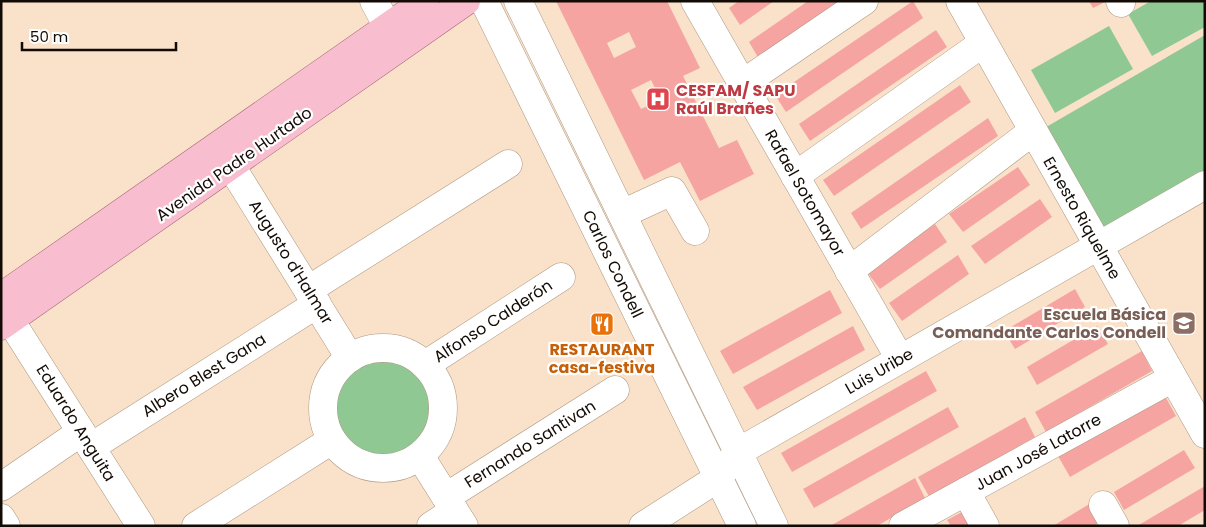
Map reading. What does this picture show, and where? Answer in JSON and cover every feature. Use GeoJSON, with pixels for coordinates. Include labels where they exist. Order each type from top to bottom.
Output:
{"type":"FeatureCollection","features":[{"type":"Feature","properties":{"kind":"main road","name":"Avenida Padre Hurtado"},"geometry":{"type":"LineString","coordinates":[[4,314],[231,166],[392,38],[424,1]]}},
{"type":"Feature","properties":{"kind":"main road","name":"Avenida Padre Hurtado"},"geometry":{"type":"LineString","coordinates":[[4,314],[392,38],[466,1]]}},
{"type":"Feature","properties":{"kind":"street"},"geometry":{"type":"LineString","coordinates":[[374,1],[392,38]]}},
{"type":"Feature","properties":{"kind":"street","name":"Carlos Condell"},"geometry":{"type":"LineString","coordinates":[[484,1],[742,526]]}},
{"type":"Feature","properties":{"kind":"street","name":"Carlos Condell"},"geometry":{"type":"LineString","coordinates":[[518,1],[774,526]]}},
{"type":"Feature","properties":{"kind":"street"},"geometry":{"type":"LineString","coordinates":[[742,84],[864,1]]}},
{"type":"Feature","properties":{"kind":"street","name":"Ernesto Riquelme"},"geometry":{"type":"LineString","coordinates":[[960,1],[1173,378],[1198,407],[1205,434]]}},
{"type":"Feature","properties":{"kind":"street","name":"Rafael Sotomayor"},"geometry":{"type":"LineString","coordinates":[[698,2],[742,84],[900,359]]}},
{"type":"Feature","properties":{"kind":"street"},"geometry":{"type":"LineString","coordinates":[[795,176],[983,43]]}},
{"type":"Feature","properties":{"kind":"street"},"geometry":{"type":"LineString","coordinates":[[849,271],[1033,131]]}},
{"type":"Feature","properties":{"kind":"street","name":"Albero Blest Gana"},"geometry":{"type":"LineString","coordinates":[[1,487],[86,439],[312,297],[508,164]]}},
{"type":"Feature","properties":{"kind":"street","name":"Augusto d'Halmar"},"geometry":{"type":"LineString","coordinates":[[231,166],[350,358]]}},
{"type":"Feature","properties":{"kind":"street","name":"Luis Uribe"},"geometry":{"type":"LineString","coordinates":[[718,478],[738,452],[1205,185]]}},
{"type":"Feature","properties":{"kind":"street"},"geometry":{"type":"LineString","coordinates":[[622,214],[672,190],[695,231]]}},
{"type":"Feature","properties":{"kind":"street","name":"Alfonso Calderón"},"geometry":{"type":"LineString","coordinates":[[425,365],[562,277]]}},
{"type":"Feature","properties":{"kind":"street","name":"Eduardo Anguita"},"geometry":{"type":"LineString","coordinates":[[4,314],[141,526]]}},
{"type":"Feature","properties":{"kind":"street","name":"Alfonso Calderón"},"geometry":{"type":"LineString","coordinates":[[372,349],[394,349],[416,358],[425,365],[439,387],[443,412],[436,437],[420,456],[409,463],[397,467],[372,467],[360,464],[340,450],[332,440],[324,418],[324,395],[334,374],[350,358],[372,349]]}},
{"type":"Feature","properties":{"kind":"street","name":"Juan José Latorre"},"geometry":{"type":"LineString","coordinates":[[903,526],[1173,378]]}},
{"type":"Feature","properties":{"kind":"street","name":"Fernando Santivan"},"geometry":{"type":"LineString","coordinates":[[431,526],[455,511],[614,390]]}},
{"type":"Feature","properties":{"kind":"street"},"geometry":{"type":"LineString","coordinates":[[196,526],[332,440]]}},
{"type":"Feature","properties":{"kind":"street"},"geometry":{"type":"LineString","coordinates":[[420,456],[455,511]]}},
{"type":"Feature","properties":{"kind":"street"},"geometry":{"type":"LineString","coordinates":[[642,526],[718,478]]}},
{"type":"Feature","properties":{"kind":"street"},"geometry":{"type":"LineString","coordinates":[[966,492],[985,526]]}},
{"type":"Feature","properties":{"kind":"street"},"geometry":{"type":"LineString","coordinates":[[1,518],[6,526]]}},
{"type":"Feature","properties":{"kind":"green space"},"geometry":{"type":"Polygon","coordinates":[[[1151,1],[1205,1],[1205,27],[1152,56],[1128,14],[1151,1]]]}},
{"type":"Feature","properties":{"kind":"green space"},"geometry":{"type":"Polygon","coordinates":[[[1109,26],[1133,69],[1055,113],[1031,70],[1109,26]]]}},
{"type":"Feature","properties":{"kind":"green space"},"geometry":{"type":"Polygon","coordinates":[[[1205,35],[1205,177],[1101,237],[1041,130],[1205,35]]]}},
{"type":"Feature","properties":{"kind":"green space"},"geometry":{"type":"Polygon","coordinates":[[[383,360],[402,363],[417,374],[428,389],[431,408],[428,427],[417,442],[402,453],[383,456],[364,453],[349,442],[338,427],[335,408],[338,389],[349,374],[364,363],[383,360]]]}},
{"type":"Feature","properties":{"kind":"building"},"geometry":{"type":"Polygon","coordinates":[[[556,1],[667,1],[700,68],[683,76],[719,148],[737,140],[754,174],[700,201],[680,162],[644,180],[556,1]],[[629,32],[607,43],[614,58],[636,47],[629,32]],[[651,80],[631,90],[641,109],[661,100],[651,80]]]}},
{"type":"Feature","properties":{"kind":"building"},"geometry":{"type":"Polygon","coordinates":[[[739,1],[774,1],[740,25],[729,8],[739,1]]]}},
{"type":"Feature","properties":{"kind":"building"},"geometry":{"type":"Polygon","coordinates":[[[808,1],[843,1],[759,59],[749,42],[808,1]]]}},
{"type":"Feature","properties":{"kind":"building"},"geometry":{"type":"Polygon","coordinates":[[[913,1],[923,18],[786,112],[775,95],[913,1]]]}},
{"type":"Feature","properties":{"kind":"building"},"geometry":{"type":"Polygon","coordinates":[[[1089,1],[1107,1],[1093,8],[1089,1]]]}},
{"type":"Feature","properties":{"kind":"building"},"geometry":{"type":"Polygon","coordinates":[[[936,30],[947,47],[810,141],[799,124],[936,30]]]}},
{"type":"Feature","properties":{"kind":"building"},"geometry":{"type":"Polygon","coordinates":[[[960,85],[971,102],[834,196],[823,180],[960,85]]]}},
{"type":"Feature","properties":{"kind":"building"},"geometry":{"type":"Polygon","coordinates":[[[988,118],[998,136],[861,229],[851,213],[988,118]]]}},
{"type":"Feature","properties":{"kind":"building"},"geometry":{"type":"Polygon","coordinates":[[[1018,167],[1030,185],[963,232],[949,214],[1018,167]]]}},
{"type":"Feature","properties":{"kind":"building"},"geometry":{"type":"Polygon","coordinates":[[[1040,199],[1052,217],[985,264],[971,246],[1040,199]]]}},
{"type":"Feature","properties":{"kind":"building"},"geometry":{"type":"Polygon","coordinates":[[[935,224],[947,242],[880,289],[866,271],[935,224]]]}},
{"type":"Feature","properties":{"kind":"building"},"geometry":{"type":"Polygon","coordinates":[[[958,255],[969,274],[902,321],[889,303],[958,255]]]}},
{"type":"Feature","properties":{"kind":"building"},"geometry":{"type":"Polygon","coordinates":[[[1075,289],[1085,307],[1015,349],[1004,331],[1075,289]]]}},
{"type":"Feature","properties":{"kind":"building"},"geometry":{"type":"Polygon","coordinates":[[[830,290],[842,313],[733,374],[720,351],[830,290]]]}},
{"type":"Feature","properties":{"kind":"building"},"geometry":{"type":"Polygon","coordinates":[[[853,326],[865,350],[757,410],[743,387],[853,326]]]}},
{"type":"Feature","properties":{"kind":"building"},"geometry":{"type":"Polygon","coordinates":[[[1097,326],[1108,344],[1037,385],[1027,367],[1097,326]]]}},
{"type":"Feature","properties":{"kind":"building"},"geometry":{"type":"Polygon","coordinates":[[[1142,351],[1152,371],[1046,432],[1035,412],[1142,351]]]}},
{"type":"Feature","properties":{"kind":"building"},"geometry":{"type":"Polygon","coordinates":[[[926,371],[937,391],[792,472],[781,453],[926,371]]]}},
{"type":"Feature","properties":{"kind":"building"},"geometry":{"type":"Polygon","coordinates":[[[1165,396],[1176,416],[1070,477],[1058,456],[1165,396]]]}},
{"type":"Feature","properties":{"kind":"building"},"geometry":{"type":"Polygon","coordinates":[[[948,407],[959,427],[814,508],[803,489],[948,407]]]}},
{"type":"Feature","properties":{"kind":"building"},"geometry":{"type":"Polygon","coordinates":[[[1025,417],[1035,437],[930,498],[918,477],[1025,417]]]}},
{"type":"Feature","properties":{"kind":"building"},"geometry":{"type":"Polygon","coordinates":[[[1184,450],[1195,468],[1124,510],[1114,492],[1184,450]]]}},
{"type":"Feature","properties":{"kind":"building"},"geometry":{"type":"Polygon","coordinates":[[[915,478],[925,498],[877,526],[830,526],[915,478]]]}},
{"type":"Feature","properties":{"kind":"building"},"geometry":{"type":"Polygon","coordinates":[[[1205,486],[1205,510],[1178,526],[1137,526],[1205,486]]]}},
{"type":"Feature","properties":{"kind":"building"},"geometry":{"type":"Polygon","coordinates":[[[1096,500],[1106,518],[1094,526],[1053,526],[1096,500]]]}},
{"type":"Feature","properties":{"kind":"building"},"geometry":{"type":"Polygon","coordinates":[[[962,512],[970,526],[951,526],[947,520],[962,512]]]}},
{"type":"Feature","properties":{"kind":"place","name":"CESFAM/ SAPU Raúl Brañes"},"geometry":{"type":"Point","coordinates":[658,99]}},
{"type":"Feature","properties":{"kind":"place","name":"Escuela Básica Comandante Carlos Condell"},"geometry":{"type":"Point","coordinates":[1184,323]}},
{"type":"Feature","properties":{"kind":"place","name":"RESTAURANT casa-festiva"},"geometry":{"type":"Point","coordinates":[602,324]}}]}
